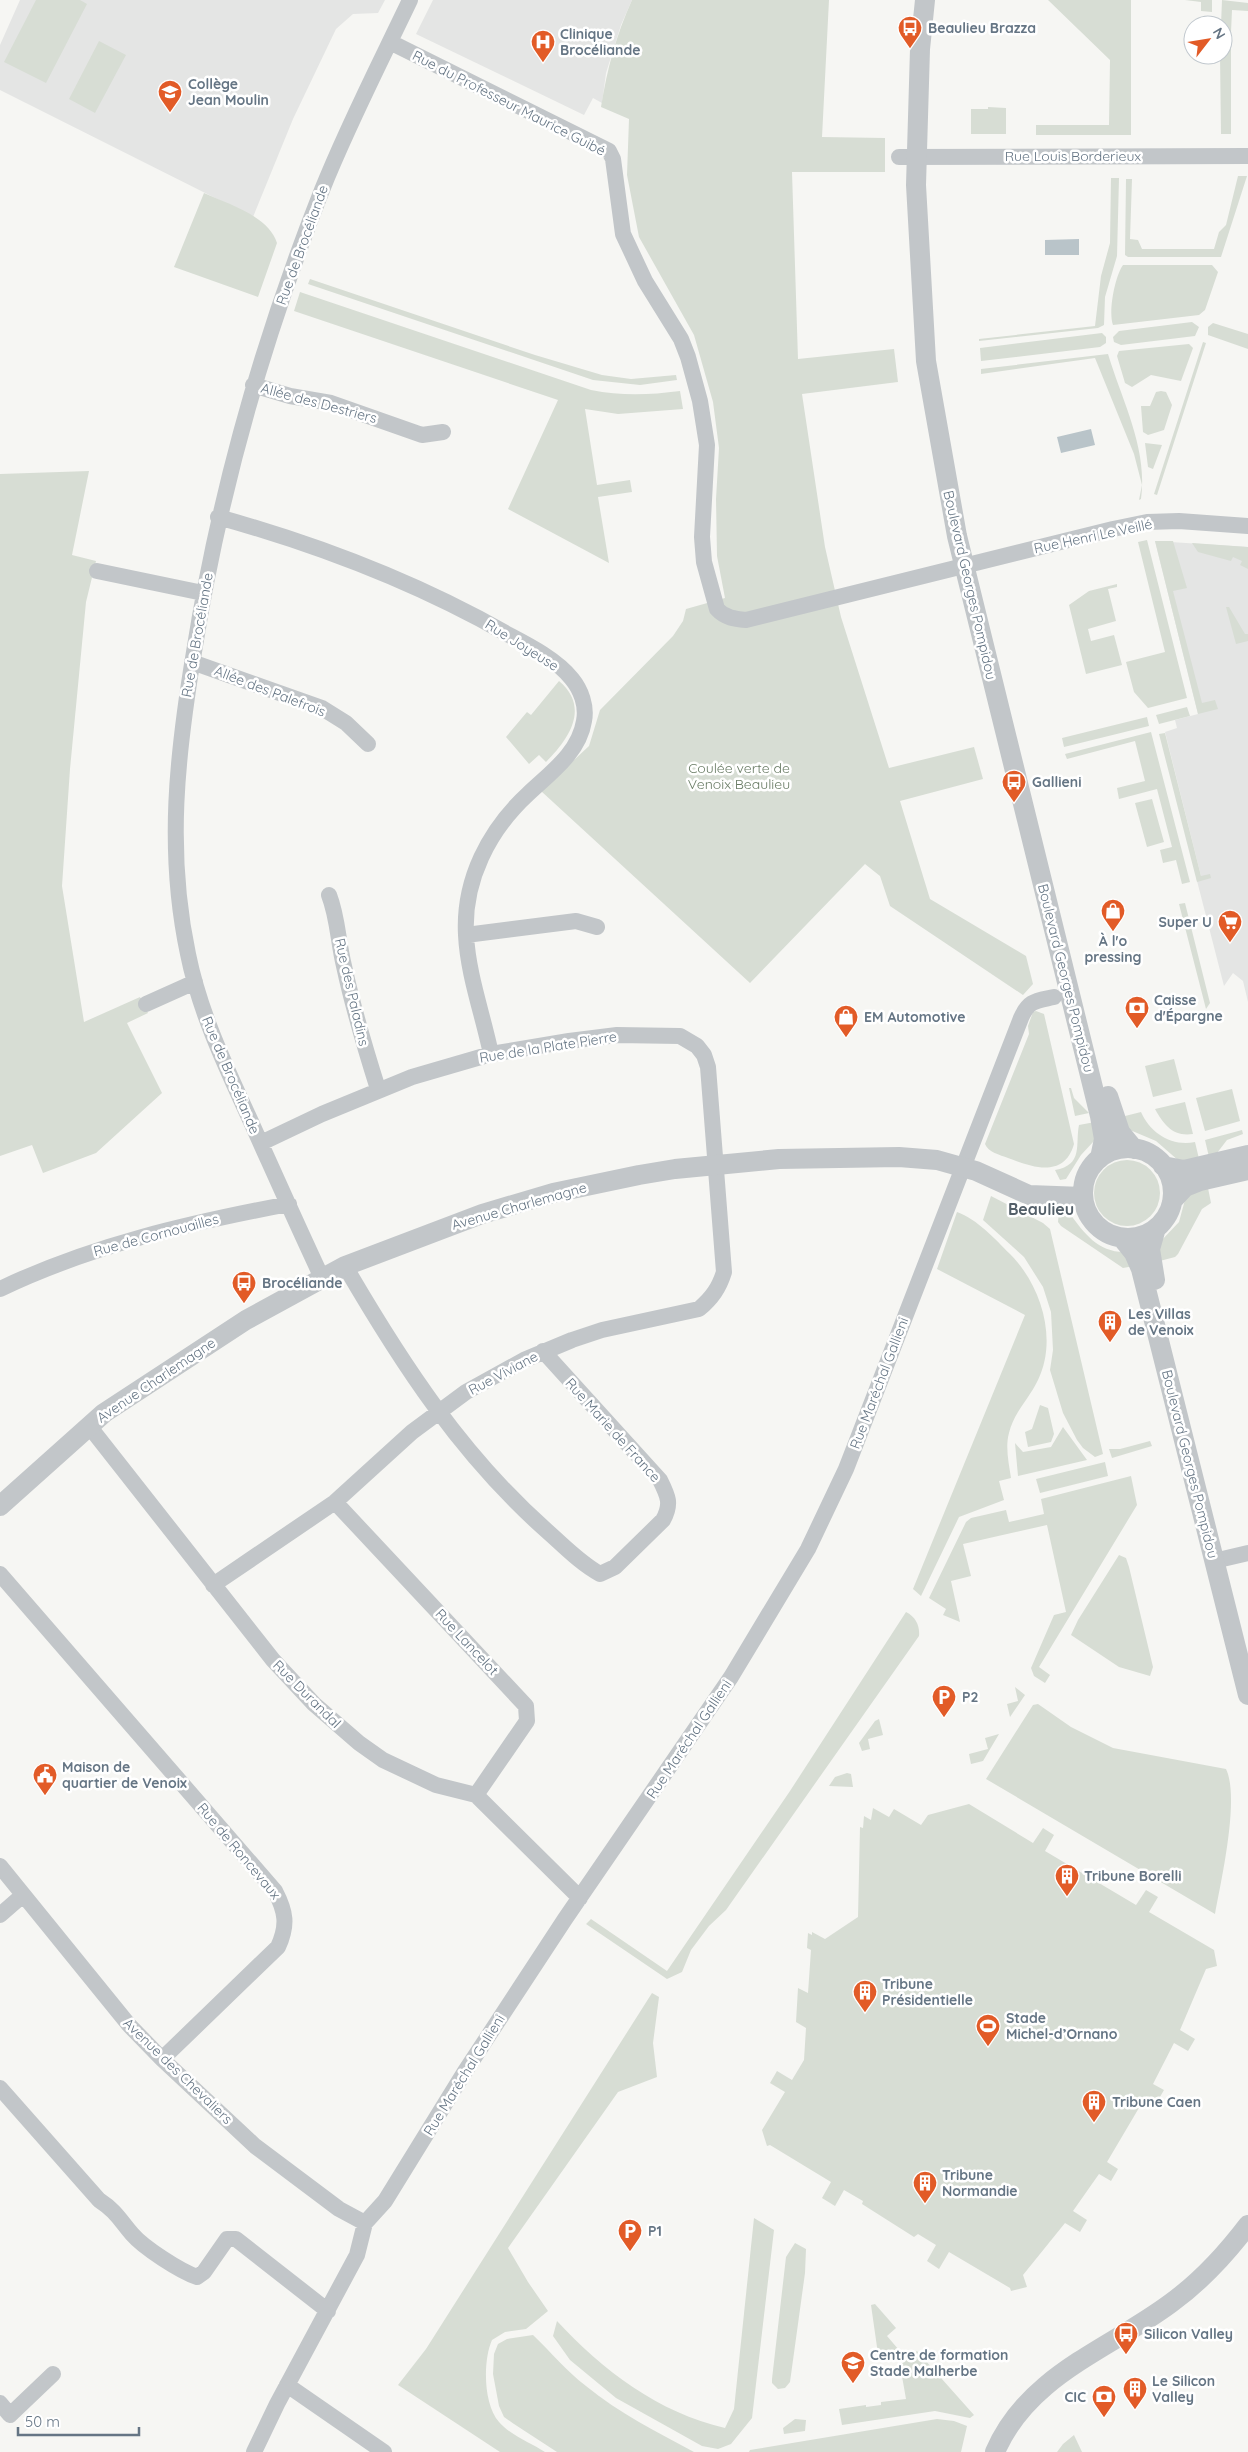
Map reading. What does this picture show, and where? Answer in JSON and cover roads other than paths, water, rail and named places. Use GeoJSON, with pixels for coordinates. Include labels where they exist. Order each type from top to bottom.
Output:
{"type":"FeatureCollection","features":[{"type":"Feature","properties":{"kind":"street","name":"Rue de Brocéliande"},"geometry":{"type":"LineString","coordinates":[[322,1278],[214,1041],[195,982],[182,916],[174,843],[175,799],[179,751],[203,593],[218,517],[253,384],[286,283],[323,188],[355,112],[410,0]]}},
{"type":"Feature","properties":{"kind":"street","name":"Boulevard Georges Pompidou"},"geometry":{"type":"LineString","coordinates":[[925,0],[920,49],[914,157],[926,361],[943,462],[1112,1113],[1120,1132],[1134,1149]]}},
{"type":"Feature","properties":{"kind":"street","name":"Boulevard Georges Pompidou"},"geometry":{"type":"LineString","coordinates":[[914,157],[937,0]]}},
{"type":"Feature","properties":{"kind":"street","name":"Rue du Professeur Maurice Guibé"},"geometry":{"type":"LineString","coordinates":[[390,42],[609,151],[614,159],[623,234],[644,281],[681,338],[699,396],[707,445],[702,537],[704,562],[717,609],[722,615],[746,620],[969,564]]}},
{"type":"Feature","properties":{"kind":"street","name":"Rue Louis Borderieux"},"geometry":{"type":"LineString","coordinates":[[914,157],[1248,156]]}},
{"type":"Feature","properties":{"kind":"street","name":"Allée des Destriers"},"geometry":{"type":"LineString","coordinates":[[253,384],[290,396],[332,403],[422,435],[443,432]]}},
{"type":"Feature","properties":{"kind":"street","name":"Rue Joyeuse"},"geometry":{"type":"LineString","coordinates":[[218,517],[326,552],[437,597],[524,643],[570,677],[579,688],[585,711],[577,744],[551,773],[515,806],[493,832],[479,860],[474,877],[466,915],[466,935],[491,1054]]}},
{"type":"Feature","properties":{"kind":"street","name":"Rue Henri Le Veillé"},"geometry":{"type":"LineString","coordinates":[[969,564],[1147,522],[1179,521],[1248,526]]}},
{"type":"Feature","properties":{"kind":"street","name":"Boulevard Georges Pompidou"},"geometry":{"type":"LineString","coordinates":[[969,564],[1098,1105],[1104,1139],[1100,1158]]}},
{"type":"Feature","properties":{"kind":"street"},"geometry":{"type":"LineString","coordinates":[[97,572],[203,593]]}},
{"type":"Feature","properties":{"kind":"street","name":"Allée des Palefrois"},"geometry":{"type":"LineString","coordinates":[[192,662],[322,708],[346,723],[368,744]]}},
{"type":"Feature","properties":{"kind":"street","name":"Rue des Paladins"},"geometry":{"type":"LineString","coordinates":[[329,895],[335,910],[342,960],[355,1018],[378,1089]]}},
{"type":"Feature","properties":{"kind":"street"},"geometry":{"type":"LineString","coordinates":[[466,935],[576,921],[597,927]]}},
{"type":"Feature","properties":{"kind":"street"},"geometry":{"type":"LineString","coordinates":[[146,1004],[195,982]]}},
{"type":"Feature","properties":{"kind":"street","name":"Rue Maréchal Gallieni"},"geometry":{"type":"LineString","coordinates":[[254,2452],[287,2385],[357,2255],[365,2223],[385,2201],[464,2073],[580,1898],[732,1677],[808,1549],[846,1469],[1026,1006],[1033,1002],[1054,997]]}},
{"type":"Feature","properties":{"kind":"street","name":"Rue de la Plate Pierre"},"geometry":{"type":"LineString","coordinates":[[261,1143],[378,1089],[491,1054],[617,1035],[668,1034],[688,1039],[704,1055],[708,1067],[715,1164]]}},
{"type":"Feature","properties":{"kind":"street"},"geometry":{"type":"LineString","coordinates":[[1122,1149],[1134,1149],[1155,1158],[1164,1166],[1171,1182],[1172,1200],[1167,1216],[1156,1228],[1144,1236],[1122,1238],[1108,1233],[1096,1224],[1085,1207],[1083,1197],[1087,1175],[1100,1158],[1122,1149]]}},
{"type":"Feature","properties":{"kind":"street"},"geometry":{"type":"LineString","coordinates":[[1164,1166],[1184,1170],[1248,1155]]}},
{"type":"Feature","properties":{"kind":"street","name":"Avenue Charlemagne"},"geometry":{"type":"LineString","coordinates":[[0,1506],[88,1426],[128,1396],[246,1320],[345,1266],[482,1214],[553,1193],[638,1175],[715,1164],[779,1159],[899,1157],[937,1160],[963,1167],[1030,1195],[1083,1197]]}},
{"type":"Feature","properties":{"kind":"street","name":"Rue Viviane"},"geometry":{"type":"LineString","coordinates":[[213,1585],[335,1502],[388,1453],[466,1392],[543,1352],[602,1330],[685,1314],[699,1309],[710,1300],[720,1286],[724,1272],[715,1164]]}},
{"type":"Feature","properties":{"kind":"street"},"geometry":{"type":"LineString","coordinates":[[1172,1200],[1185,1187],[1248,1170]]}},
{"type":"Feature","properties":{"kind":"street","name":"Rue de Cornouailles"},"geometry":{"type":"LineString","coordinates":[[0,1290],[31,1274],[94,1250],[139,1236],[288,1204]]}},
{"type":"Feature","properties":{"kind":"street","name":"Boulevard Georges Pompidou"},"geometry":{"type":"LineString","coordinates":[[1156,1228],[1150,1249],[1154,1276],[1248,1695]]}},
{"type":"Feature","properties":{"kind":"street","name":"Boulevard Georges Pompidou"},"geometry":{"type":"LineString","coordinates":[[1122,1238],[1134,1253],[1141,1269],[1219,1560],[1248,1653]]}},
{"type":"Feature","properties":{"kind":"street"},"geometry":{"type":"LineString","coordinates":[[345,1266],[394,1350],[438,1412]]}},
{"type":"Feature","properties":{"kind":"street","name":"Rue Marie de France"},"geometry":{"type":"LineString","coordinates":[[438,1412],[463,1444],[511,1497],[582,1562],[600,1574],[615,1567],[663,1520],[670,1500],[660,1480],[543,1352]]}},
{"type":"Feature","properties":{"kind":"street","name":"Rue Durandal"},"geometry":{"type":"LineString","coordinates":[[88,1426],[213,1585],[294,1683],[359,1743],[383,1760],[436,1784],[476,1794]]}},
{"type":"Feature","properties":{"kind":"street","name":"Rue Lancelot"},"geometry":{"type":"LineString","coordinates":[[335,1502],[526,1706],[527,1721],[476,1794]]}},
{"type":"Feature","properties":{"kind":"street"},"geometry":{"type":"LineString","coordinates":[[1219,1560],[1248,1552]]}},
{"type":"Feature","properties":{"kind":"street","name":"Rue de Roncevaux"},"geometry":{"type":"LineString","coordinates":[[0,1574],[276,1891],[282,1905],[286,1917],[284,1934],[278,1946],[162,2059]]}},
{"type":"Feature","properties":{"kind":"street"},"geometry":{"type":"LineString","coordinates":[[476,1794],[580,1898]]}},
{"type":"Feature","properties":{"kind":"street","name":"Avenue des Chevaliers"},"geometry":{"type":"LineString","coordinates":[[0,1866],[129,2025],[162,2059],[255,2146],[339,2209],[365,2223]]}},
{"type":"Feature","properties":{"kind":"street"},"geometry":{"type":"LineString","coordinates":[[0,1915],[23,1895]]}},
{"type":"Feature","properties":{"kind":"street"},"geometry":{"type":"LineString","coordinates":[[0,2088],[99,2200],[114,2211],[132,2235],[150,2248],[197,2277],[204,2272],[227,2239],[236,2238],[328,2311]]}},
{"type":"Feature","properties":{"kind":"street"},"geometry":{"type":"LineString","coordinates":[[995,2452],[1010,2422],[1043,2387],[1170,2304],[1215,2263],[1248,2225]]}},
{"type":"Feature","properties":{"kind":"street"},"geometry":{"type":"LineString","coordinates":[[1009,2452],[1021,2427],[1035,2409],[1057,2388],[1138,2339],[1183,2308],[1227,2267],[1248,2242]]}},
{"type":"Feature","properties":{"kind":"street"},"geometry":{"type":"LineString","coordinates":[[0,2403],[10,2415],[53,2374]]}},
{"type":"Feature","properties":{"kind":"street"},"geometry":{"type":"LineString","coordinates":[[287,2385],[384,2452]]}},
{"type":"Feature","properties":{"kind":"place","name":"Beaulieu Brazza"},"geometry":{"type":"Point","coordinates":[910,49]}},
{"type":"Feature","properties":{"kind":"place","name":"Clinique Brocéliande"},"geometry":{"type":"Point","coordinates":[543,63]}},
{"type":"Feature","properties":{"kind":"place","name":"Collège Jean Moulin"},"geometry":{"type":"Point","coordinates":[170,113]}},
{"type":"Feature","properties":{"kind":"place","name":"Gallieni"},"geometry":{"type":"Point","coordinates":[1014,803]}},
{"type":"Feature","properties":{"kind":"place","name":"À l'o pressing"},"geometry":{"type":"Point","coordinates":[1113,932]}},
{"type":"Feature","properties":{"kind":"place","name":"Super U"},"geometry":{"type":"Point","coordinates":[1230,943]}},
{"type":"Feature","properties":{"kind":"place","name":"Caisse d'Épargne"},"geometry":{"type":"Point","coordinates":[1137,1029]}},
{"type":"Feature","properties":{"kind":"place","name":"EM Automotive"},"geometry":{"type":"Point","coordinates":[846,1038]}},
{"type":"Feature","properties":{"kind":"place","name":"Brocéliande"},"geometry":{"type":"Point","coordinates":[244,1304]}},
{"type":"Feature","properties":{"kind":"place","name":"Les Villas de Venoix"},"geometry":{"type":"Point","coordinates":[1110,1343]}},
{"type":"Feature","properties":{"kind":"place","name":"P2"},"geometry":{"type":"Point","coordinates":[944,1718]}},
{"type":"Feature","properties":{"kind":"place","name":"Maison de quartier de Venoix"},"geometry":{"type":"Point","coordinates":[45,1796]}},
{"type":"Feature","properties":{"kind":"place","name":"Tribune Borelli"},"geometry":{"type":"Point","coordinates":[1067,1897]}},
{"type":"Feature","properties":{"kind":"place","name":"Tribune Présidentielle"},"geometry":{"type":"Point","coordinates":[865,2013]}},
{"type":"Feature","properties":{"kind":"place","name":"Stade Michel-d’Ornano"},"geometry":{"type":"Point","coordinates":[988,2047]}},
{"type":"Feature","properties":{"kind":"place","name":"Tribune Caen"},"geometry":{"type":"Point","coordinates":[1094,2123]}},
{"type":"Feature","properties":{"kind":"place","name":"Tribune Normandie"},"geometry":{"type":"Point","coordinates":[925,2204]}},
{"type":"Feature","properties":{"kind":"place","name":"P1"},"geometry":{"type":"Point","coordinates":[630,2252]}},
{"type":"Feature","properties":{"kind":"place","name":"Silicon Valley"},"geometry":{"type":"Point","coordinates":[1126,2355]}},
{"type":"Feature","properties":{"kind":"place","name":"Centre de formation Stade Malherbe"},"geometry":{"type":"Point","coordinates":[853,2384]}},
{"type":"Feature","properties":{"kind":"place","name":"Le Silicon Valley"},"geometry":{"type":"Point","coordinates":[1135,2410]}},
{"type":"Feature","properties":{"kind":"place","name":"CIC"},"geometry":{"type":"Point","coordinates":[1104,2418]}},
{"type":"Feature","properties":{"kind":"district","name":"Beaulieu"},"geometry":{"type":"Point","coordinates":[1041,1209]}},
{"type":"Feature","properties":{"kind":"park label","name":"Coulée verte de Venoix Beaulieu"},"geometry":{"type":"Point","coordinates":[739,776]}}]}
